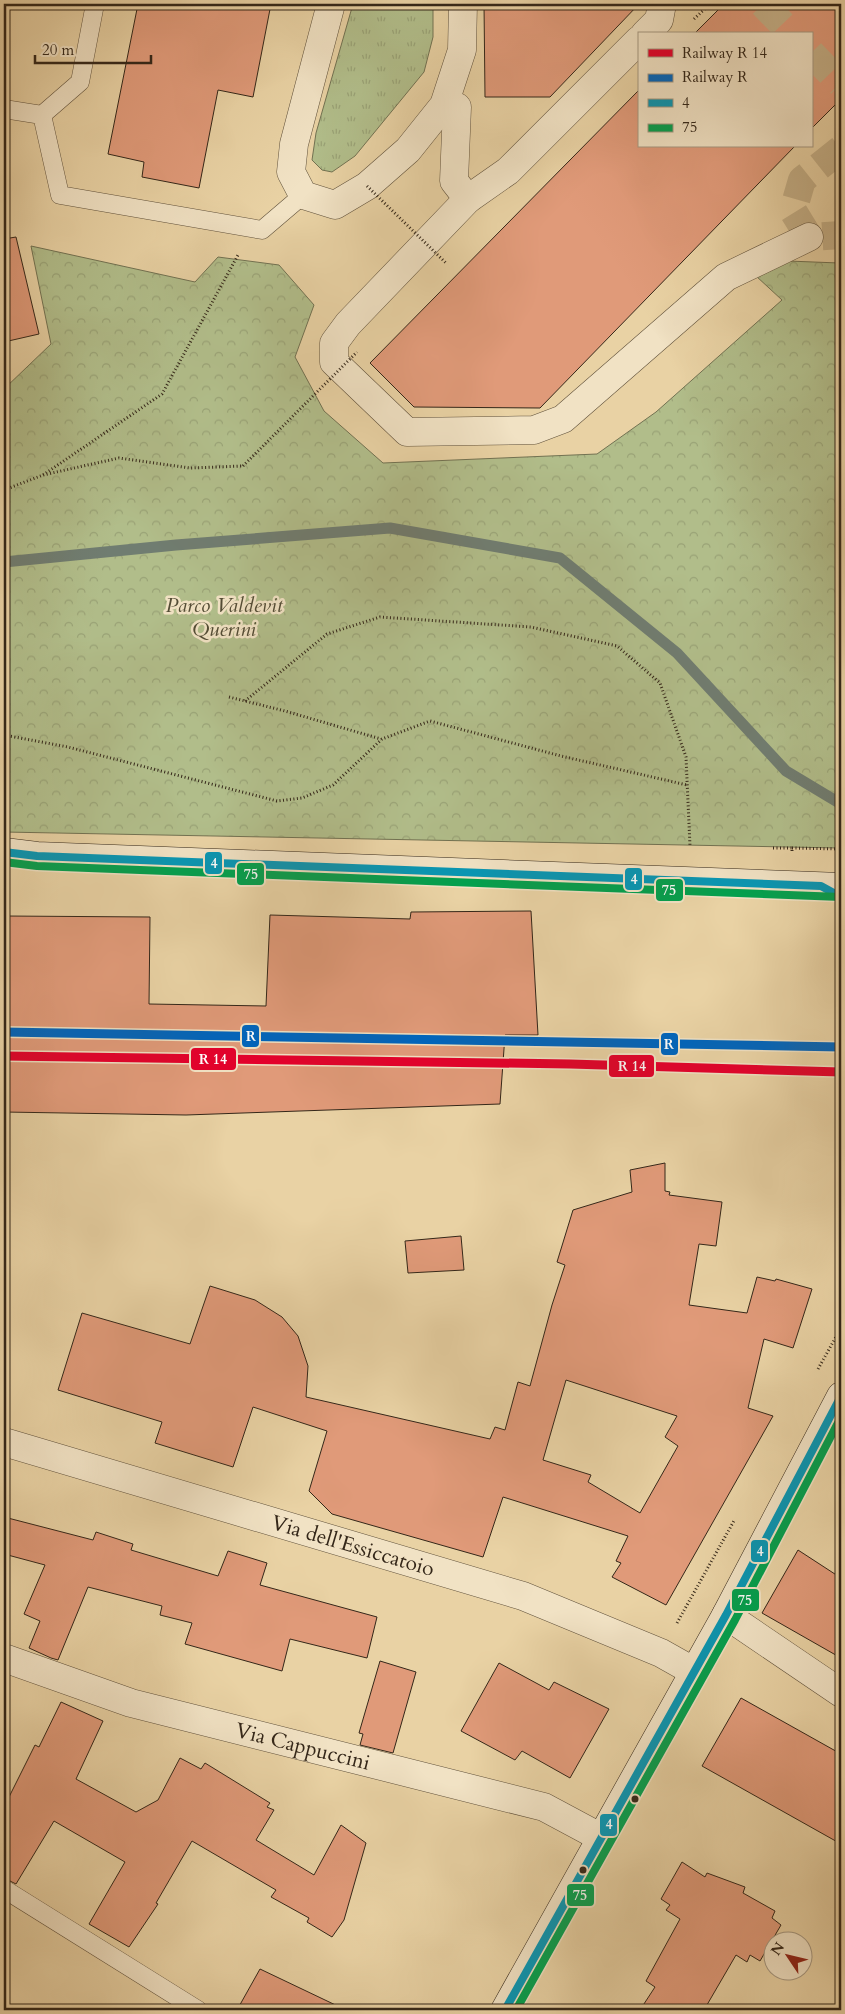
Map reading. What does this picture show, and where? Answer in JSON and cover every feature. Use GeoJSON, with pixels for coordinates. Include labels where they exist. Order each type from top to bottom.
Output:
{"type":"FeatureCollection","features":[{"type":"Feature","properties":{"kind":"street"},"geometry":{"type":"LineString","coordinates":[[331,4],[294,144],[291,172],[303,195],[335,205],[367,186],[408,150],[444,105],[462,50],[463,4]]}},
{"type":"Feature","properties":{"kind":"street"},"geometry":{"type":"LineString","coordinates":[[647,32],[658,20],[662,4]]}},
{"type":"Feature","properties":{"kind":"street"},"geometry":{"type":"LineString","coordinates":[[638,41],[508,171],[468,199],[348,324],[334,343],[334,362],[407,432],[534,430],[563,419],[726,277],[809,237]]}},
{"type":"Feature","properties":{"kind":"street"},"geometry":{"type":"LineString","coordinates":[[457,107],[454,181],[468,199]]}},
{"type":"Feature","properties":{"kind":"street"},"geometry":{"type":"LineString","coordinates":[[4,852],[37,856],[834,890]]}},
{"type":"Feature","properties":{"kind":"street"},"geometry":{"type":"LineString","coordinates":[[511,2008],[600,1837],[726,1614],[841,1396]]}},
{"type":"Feature","properties":{"kind":"street"},"geometry":{"type":"LineString","coordinates":[[814,1450],[841,1408]]}},
{"type":"Feature","properties":{"kind":"street","name":"Via dell'Essiccatoio"},"geometry":{"type":"LineString","coordinates":[[4,1442],[523,1596],[661,1653],[693,1671]]}},
{"type":"Feature","properties":{"kind":"street"},"geometry":{"type":"LineString","coordinates":[[726,1614],[841,1693]]}},
{"type":"Feature","properties":{"kind":"street","name":"Via Cappuccini"},"geometry":{"type":"LineString","coordinates":[[4,1658],[131,1703],[544,1807],[600,1837]]}},
{"type":"Feature","properties":{"kind":"lane"},"geometry":{"type":"LineString","coordinates":[[4,109],[42,115],[80,82],[95,4]]}},
{"type":"Feature","properties":{"kind":"lane"},"geometry":{"type":"LineString","coordinates":[[42,115],[60,195],[262,230],[303,195]]}},
{"type":"Feature","properties":{"kind":"lane"},"geometry":{"type":"LineString","coordinates":[[4,1889],[198,2010]]}},
{"type":"Feature","properties":{"kind":"path"},"geometry":{"type":"LineString","coordinates":[[367,186],[446,264]]}},
{"type":"Feature","properties":{"kind":"path"},"geometry":{"type":"LineString","coordinates":[[44,475],[162,394],[238,260],[244,228]]}},
{"type":"Feature","properties":{"kind":"path"},"geometry":{"type":"LineString","coordinates":[[4,490],[44,475],[119,458],[190,468],[243,466],[357,352]]}},
{"type":"Feature","properties":{"kind":"path"},"geometry":{"type":"LineString","coordinates":[[245,701],[327,634],[380,617],[531,627],[617,646],[660,683],[686,757],[690,846]]}},
{"type":"Feature","properties":{"kind":"path"},"geometry":{"type":"LineString","coordinates":[[229,697],[382,739]]}},
{"type":"Feature","properties":{"kind":"path"},"geometry":{"type":"LineString","coordinates":[[4,735],[68,747],[277,801],[302,798],[333,785],[382,739],[430,721],[687,785]]}},
{"type":"Feature","properties":{"kind":"path"},"geometry":{"type":"LineString","coordinates":[[792,848],[841,849]]}},
{"type":"Feature","properties":{"kind":"green space"},"geometry":{"type":"Polygon","coordinates":[[[353,4],[433,4],[433,37],[424,72],[355,156],[332,172],[322,170],[312,160],[316,133],[353,4]]]}},
{"type":"Feature","properties":{"kind":"green space","name":"Parco Valdevit Querini"},"geometry":{"type":"Polygon","coordinates":[[[31,246],[195,282],[218,257],[279,265],[314,305],[295,357],[324,411],[383,463],[597,454],[656,412],[782,300],[756,276],[788,261],[839,263],[841,292],[841,848],[4,832],[4,389],[51,344],[31,246]]]}},
{"type":"Feature","properties":{"kind":"building"},"geometry":{"type":"Polygon","coordinates":[[[138,4],[271,4],[253,97],[218,90],[199,188],[142,177],[144,162],[108,154],[138,4]]]}},
{"type":"Feature","properties":{"kind":"building"},"geometry":{"type":"Polygon","coordinates":[[[484,4],[639,4],[550,97],[485,97],[484,4]]]}},
{"type":"Feature","properties":{"kind":"building"},"geometry":{"type":"Polygon","coordinates":[[[724,4],[841,4],[841,99],[812,128],[812,32],[696,32],[724,4]]]}},
{"type":"Feature","properties":{"kind":"building"},"geometry":{"type":"Polygon","coordinates":[[[638,91],[638,148],[793,148],[540,408],[414,407],[370,363],[638,91]]]}},
{"type":"Feature","properties":{"kind":"building"},"geometry":{"type":"Polygon","coordinates":[[[16,237],[39,334],[4,342],[4,239],[16,237]]]}},
{"type":"Feature","properties":{"kind":"building"},"geometry":{"type":"Polygon","coordinates":[[[531,911],[538,1035],[505,1035],[500,1104],[186,1115],[4,1112],[6,916],[150,917],[149,1004],[266,1006],[270,915],[410,919],[411,912],[531,911]]]}},
{"type":"Feature","properties":{"kind":"building"},"geometry":{"type":"Polygon","coordinates":[[[665,1163],[665,1191],[670,1192],[669,1195],[722,1202],[716,1246],[699,1244],[689,1305],[747,1313],[757,1277],[775,1281],[776,1279],[812,1289],[793,1348],[764,1339],[748,1408],[773,1416],[666,1605],[612,1577],[621,1563],[616,1561],[628,1536],[503,1497],[483,1557],[332,1514],[309,1491],[327,1431],[253,1407],[233,1467],[155,1443],[162,1422],[58,1390],[82,1313],[190,1344],[210,1286],[255,1300],[282,1317],[298,1336],[308,1366],[306,1397],[490,1439],[495,1427],[505,1430],[518,1382],[530,1386],[565,1265],[557,1262],[573,1210],[632,1192],[630,1170],[665,1163]],[[566,1380],[543,1460],[591,1475],[588,1482],[640,1513],[678,1446],[665,1437],[677,1416],[566,1380]]]}},
{"type":"Feature","properties":{"kind":"building"},"geometry":{"type":"Polygon","coordinates":[[[461,1236],[464,1270],[408,1273],[405,1241],[461,1236]]]}},
{"type":"Feature","properties":{"kind":"building"},"geometry":{"type":"Polygon","coordinates":[[[4,1517],[93,1540],[96,1532],[133,1544],[131,1550],[218,1576],[228,1551],[267,1563],[260,1585],[377,1617],[367,1658],[290,1639],[282,1671],[185,1644],[192,1623],[160,1615],[162,1606],[88,1587],[58,1660],[51,1658],[29,1648],[40,1621],[24,1614],[45,1565],[4,1554],[4,1517]]]}},
{"type":"Feature","properties":{"kind":"building"},"geometry":{"type":"Polygon","coordinates":[[[798,1550],[841,1578],[841,1658],[762,1613],[798,1550]]]}},
{"type":"Feature","properties":{"kind":"building"},"geometry":{"type":"Polygon","coordinates":[[[380,1661],[416,1672],[393,1753],[360,1745],[363,1734],[359,1733],[380,1661]]]}},
{"type":"Feature","properties":{"kind":"building"},"geometry":{"type":"Polygon","coordinates":[[[499,1663],[549,1690],[554,1682],[609,1709],[570,1778],[522,1751],[515,1760],[461,1731],[499,1663]]]}},
{"type":"Feature","properties":{"kind":"building"},"geometry":{"type":"Polygon","coordinates":[[[741,1698],[841,1754],[841,1844],[702,1766],[741,1698]]]}},
{"type":"Feature","properties":{"kind":"building"},"geometry":{"type":"Polygon","coordinates":[[[61,1702],[103,1721],[76,1779],[136,1812],[158,1800],[180,1758],[201,1769],[205,1763],[270,1803],[267,1807],[274,1810],[256,1840],[314,1875],[341,1825],[366,1843],[344,1920],[332,1937],[307,1922],[309,1918],[271,1897],[276,1890],[192,1841],[156,1903],[158,1904],[129,1947],[89,1924],[125,1862],[54,1821],[16,1884],[4,1878],[4,1807],[35,1745],[39,1747],[61,1702]]]}},
{"type":"Feature","properties":{"kind":"building"},"geometry":{"type":"Polygon","coordinates":[[[682,1862],[705,1877],[707,1873],[745,1887],[743,1893],[775,1911],[772,1918],[781,1925],[777,1932],[762,1932],[762,1958],[760,1961],[750,1955],[747,1962],[736,1955],[704,2010],[640,2010],[655,1987],[646,1981],[680,1919],[666,1910],[670,1905],[661,1899],[682,1862]]]}},
{"type":"Feature","properties":{"kind":"building"},"geometry":{"type":"Polygon","coordinates":[[[260,1969],[346,2010],[237,2010],[260,1969]]]}},
{"type":"Feature","properties":{"kind":"waterway"},"geometry":{"type":"LineString","coordinates":[[4,562],[176,545],[390,528],[560,558],[677,653],[786,771],[841,804]]}},
{"type":"Feature","properties":{"kind":"tunnel"},"geometry":{"type":"LineString","coordinates":[[763,4],[790,32]]}},
{"type":"Feature","properties":{"kind":"tunnel"},"geometry":{"type":"LineString","coordinates":[[812,54],[841,84]]}},
{"type":"Feature","properties":{"kind":"tunnel"},"geometry":{"type":"LineString","coordinates":[[841,149],[802,180],[793,211],[809,237],[841,235]]}},
{"type":"Feature","properties":{"kind":"transit line","name":"4"},"geometry":{"type":"LineString","coordinates":[[4,852],[37,856],[821,886],[841,897]]}},
{"type":"Feature","properties":{"kind":"transit line","name":"75"},"geometry":{"type":"LineString","coordinates":[[4,862],[37,866],[841,897]]}},
{"type":"Feature","properties":{"kind":"transit line"},"geometry":{"type":"LineString","coordinates":[[4,1056],[570,1064],[841,1072]]}},
{"type":"Feature","properties":{"kind":"transit line","name":"4"},"geometry":{"type":"LineString","coordinates":[[505,2010],[726,1615],[841,1396]]}},
{"type":"Feature","properties":{"kind":"transit line","name":"75"},"geometry":{"type":"LineString","coordinates":[[516,2010],[735,1620],[841,1417]]}},
{"type":"Feature","properties":{"kind":"rail line","name":"R"},"geometry":{"type":"LineString","coordinates":[[4,1032],[841,1047]]}}]}
